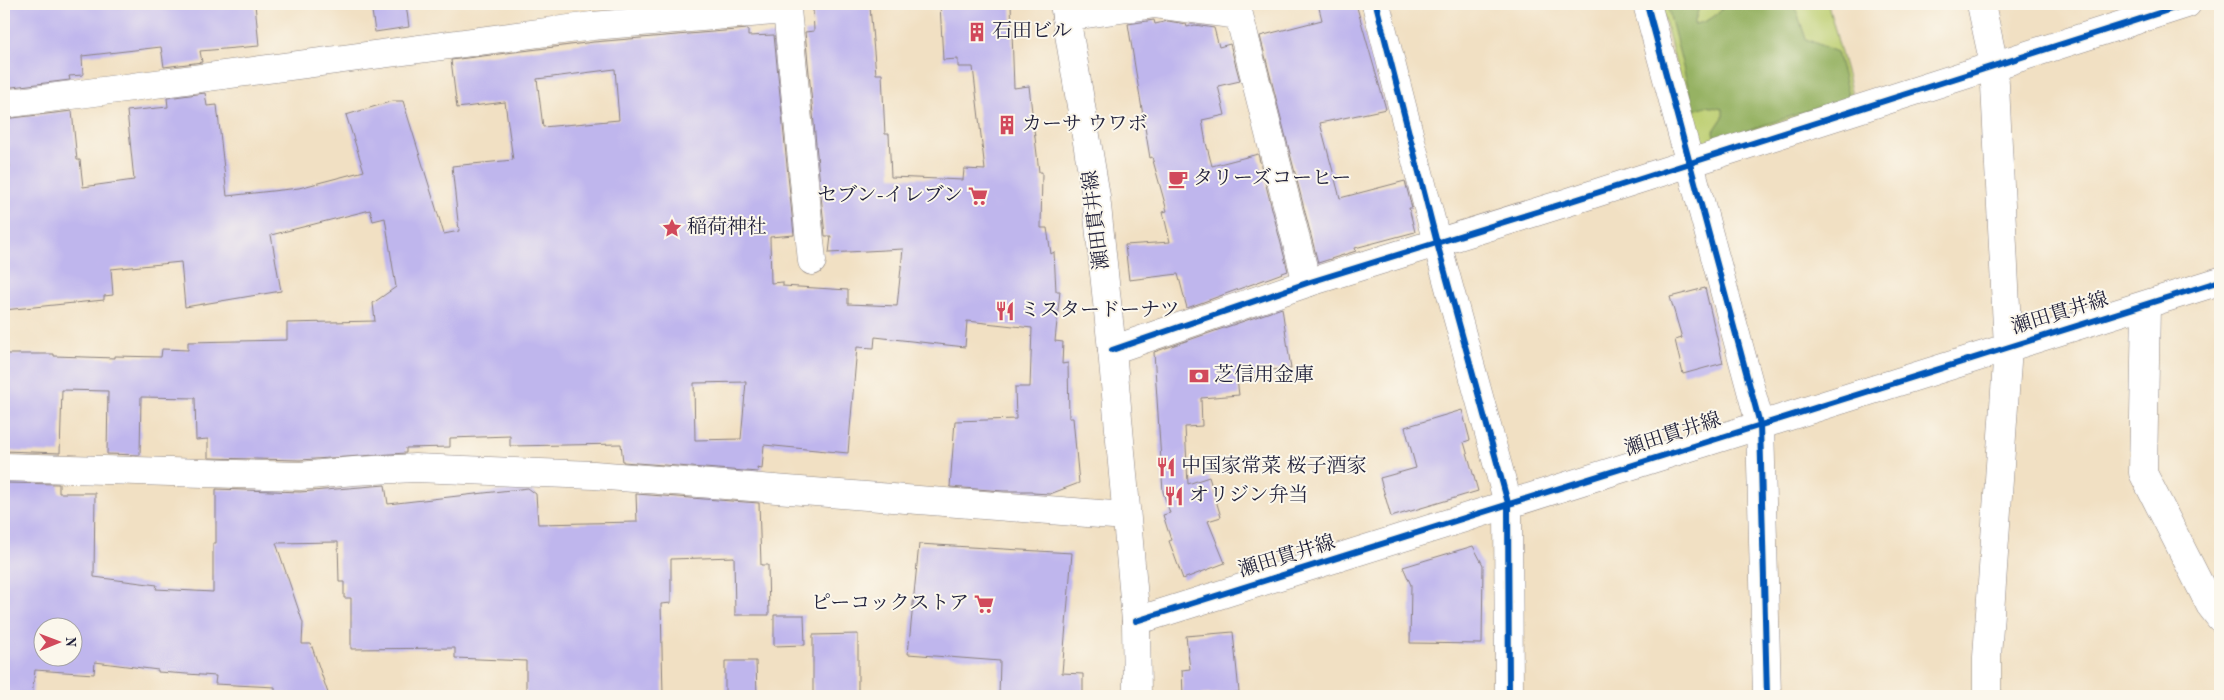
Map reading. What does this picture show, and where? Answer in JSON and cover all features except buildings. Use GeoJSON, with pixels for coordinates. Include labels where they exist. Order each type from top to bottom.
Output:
{"type":"FeatureCollection","features":[{"type":"Feature","properties":{"kind":"street"},"geometry":{"type":"LineString","coordinates":[[1065,10],[1155,4],[1240,15],[1307,283]]}},
{"type":"Feature","properties":{"kind":"street"},"geometry":{"type":"LineString","coordinates":[[1376,4],[1437,243],[1508,503],[1509,696]]}},
{"type":"Feature","properties":{"kind":"street"},"geometry":{"type":"LineString","coordinates":[[1648,4],[1760,424],[1767,696]]}},
{"type":"Feature","properties":{"kind":"street"},"geometry":{"type":"LineString","coordinates":[[1981,4],[1994,65],[2008,348],[1986,657],[1986,696]]}},
{"type":"Feature","properties":{"kind":"street"},"geometry":{"type":"LineString","coordinates":[[1112,350],[1307,283],[2187,4]]}},
{"type":"Feature","properties":{"kind":"street"},"geometry":{"type":"LineString","coordinates":[[4,104],[592,26],[787,10],[812,261]]}},
{"type":"Feature","properties":{"kind":"street","name":"瀬田貫井線"},"geometry":{"type":"LineString","coordinates":[[1065,10],[1096,196],[1136,621],[2220,281]]}},
{"type":"Feature","properties":{"kind":"street"},"geometry":{"type":"LineString","coordinates":[[2146,305],[2143,473],[2210,605],[2220,618]]}},
{"type":"Feature","properties":{"kind":"street"},"geometry":{"type":"LineString","coordinates":[[4,467],[300,476],[415,468],[594,475],[1126,516]]}},
{"type":"Feature","properties":{"kind":"street"},"geometry":{"type":"LineString","coordinates":[[1136,621],[1137,696]]}},
{"type":"Feature","properties":{"kind":"green space"},"geometry":{"type":"Polygon","coordinates":[[[1661,4],[1828,4],[1853,98],[1711,146],[1694,139],[1661,4]]]}},
{"type":"Feature","properties":{"kind":"green space"},"geometry":{"type":"Polygon","coordinates":[[[1667,4],[1700,4],[1694,24],[1712,18],[1726,4],[1792,4],[1797,12],[1806,39],[1837,52],[1849,97],[1716,141],[1713,132],[1723,117],[1723,109],[1706,106],[1694,110],[1667,4]]]}},
{"type":"Feature","properties":{"kind":"cycle path"},"geometry":{"type":"LineString","coordinates":[[1376,4],[1437,243],[1508,503],[1509,696]]}},
{"type":"Feature","properties":{"kind":"cycle path"},"geometry":{"type":"LineString","coordinates":[[1647,4],[1760,424],[1767,696]]}},
{"type":"Feature","properties":{"kind":"cycle path"},"geometry":{"type":"LineString","coordinates":[[1112,350],[1307,283],[1562,204],[2187,4]]}},
{"type":"Feature","properties":{"kind":"cycle path"},"geometry":{"type":"LineString","coordinates":[[1136,621],[2220,281]]}},
{"type":"Feature","properties":{"kind":"place","name":"石田ビル"},"geometry":{"type":"Point","coordinates":[977,32]}},
{"type":"Feature","properties":{"kind":"place","name":"カーサ ウワボ"},"geometry":{"type":"Point","coordinates":[1007,125]}},
{"type":"Feature","properties":{"kind":"place","name":"タリーズコーヒー"},"geometry":{"type":"Point","coordinates":[1178,179]}},
{"type":"Feature","properties":{"kind":"place","name":"セブン-イレブン"},"geometry":{"type":"Point","coordinates":[978,196]}},
{"type":"Feature","properties":{"kind":"place","name":"稲荷神社"},"geometry":{"type":"Point","coordinates":[672,228]}},
{"type":"Feature","properties":{"kind":"place","name":"ミスタードーナツ"},"geometry":{"type":"Point","coordinates":[1005,311]}},
{"type":"Feature","properties":{"kind":"place","name":"芝信用金庫"},"geometry":{"type":"Point","coordinates":[1199,376]}},
{"type":"Feature","properties":{"kind":"place","name":"中国家常菜 桜子酒家"},"geometry":{"type":"Point","coordinates":[1166,467]}},
{"type":"Feature","properties":{"kind":"place","name":"オリジン弁当"},"geometry":{"type":"Point","coordinates":[1174,496]}},
{"type":"Feature","properties":{"kind":"place","name":"ピーコックストア"},"geometry":{"type":"Point","coordinates":[984,604]}}]}
